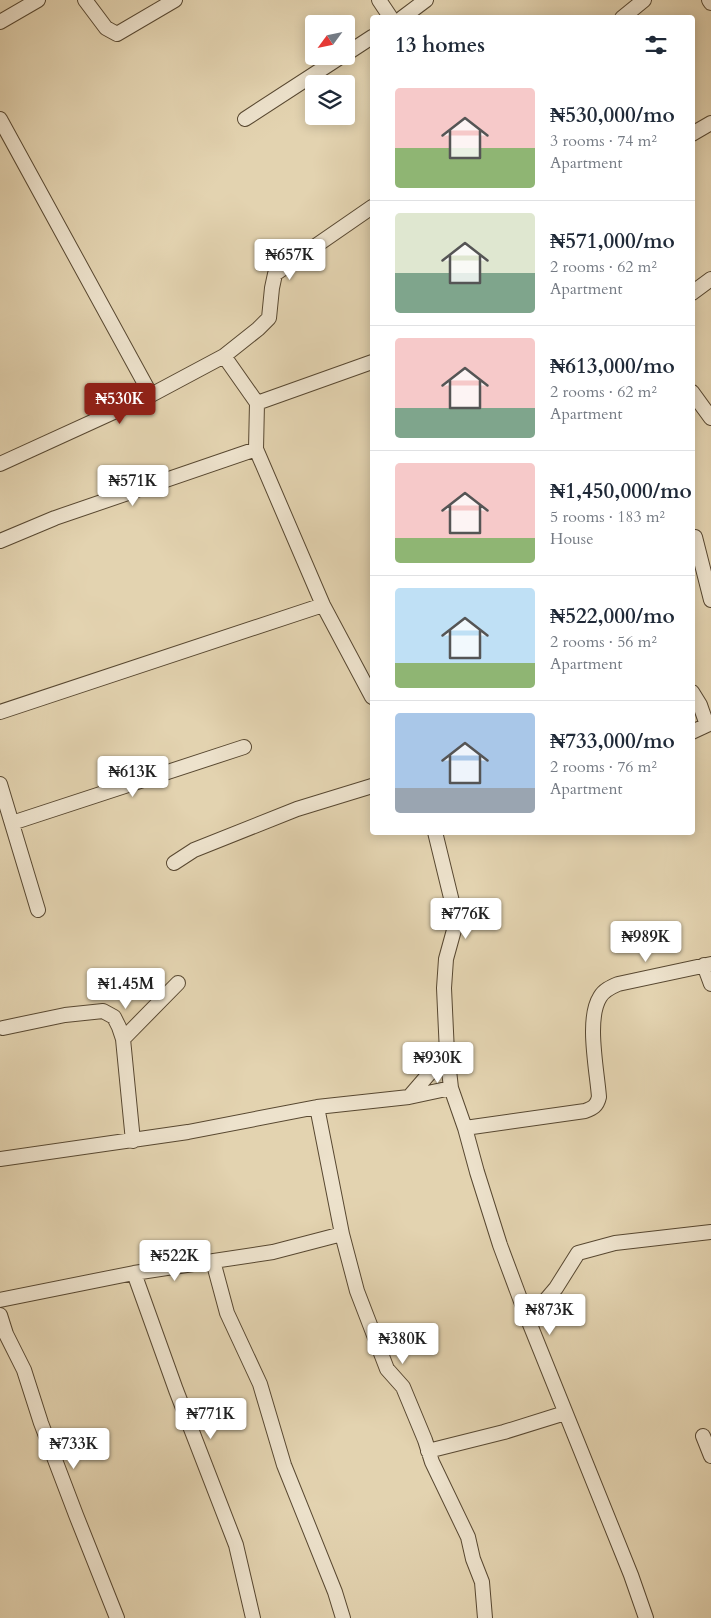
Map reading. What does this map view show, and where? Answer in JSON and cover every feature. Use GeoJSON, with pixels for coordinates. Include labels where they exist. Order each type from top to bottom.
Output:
{"type":"FeatureCollection","features":[{"type":"Feature","properties":{"kind":"street"},"geometry":{"type":"LineString","coordinates":[[0,22],[38,0]]}},
{"type":"Feature","properties":{"kind":"street"},"geometry":{"type":"LineString","coordinates":[[85,0],[106,28],[117,34],[175,0]]}},
{"type":"Feature","properties":{"kind":"street"},"geometry":{"type":"LineString","coordinates":[[379,0],[388,15]]}},
{"type":"Feature","properties":{"kind":"street"},"geometry":{"type":"LineString","coordinates":[[406,15],[426,0]]}},
{"type":"Feature","properties":{"kind":"street"},"geometry":{"type":"LineString","coordinates":[[626,15],[644,0]]}},
{"type":"Feature","properties":{"kind":"street"},"geometry":{"type":"LineString","coordinates":[[355,48],[370,38]]}},
{"type":"Feature","properties":{"kind":"street"},"geometry":{"type":"LineString","coordinates":[[245,119],[328,65]]}},
{"type":"Feature","properties":{"kind":"street"},"geometry":{"type":"LineString","coordinates":[[0,119],[151,395]]}},
{"type":"Feature","properties":{"kind":"street"},"geometry":{"type":"LineString","coordinates":[[695,132],[711,123]]}},
{"type":"Feature","properties":{"kind":"street"},"geometry":{"type":"LineString","coordinates":[[0,464],[151,395],[224,356],[269,318],[275,274],[370,208]]}},
{"type":"Feature","properties":{"kind":"street"},"geometry":{"type":"LineString","coordinates":[[695,291],[711,280]]}},
{"type":"Feature","properties":{"kind":"street"},"geometry":{"type":"LineString","coordinates":[[224,356],[258,403],[256,449],[323,605],[370,693]]}},
{"type":"Feature","properties":{"kind":"street"},"geometry":{"type":"LineString","coordinates":[[258,403],[370,363]]}},
{"type":"Feature","properties":{"kind":"street"},"geometry":{"type":"LineString","coordinates":[[695,396],[711,418]]}},
{"type":"Feature","properties":{"kind":"street"},"geometry":{"type":"LineString","coordinates":[[0,541],[56,518],[256,449]]}},
{"type":"Feature","properties":{"kind":"street"},"geometry":{"type":"LineString","coordinates":[[695,537],[711,600]]}},
{"type":"Feature","properties":{"kind":"street"},"geometry":{"type":"LineString","coordinates":[[0,712],[323,605]]}},
{"type":"Feature","properties":{"kind":"street"},"geometry":{"type":"LineString","coordinates":[[695,697],[709,724],[695,731]]}},
{"type":"Feature","properties":{"kind":"street"},"geometry":{"type":"LineString","coordinates":[[12,823],[244,747]]}},
{"type":"Feature","properties":{"kind":"street"},"geometry":{"type":"LineString","coordinates":[[0,784],[38,910]]}},
{"type":"Feature","properties":{"kind":"street"},"geometry":{"type":"LineString","coordinates":[[174,863],[194,850],[298,809],[370,787]]}},
{"type":"Feature","properties":{"kind":"street"},"geometry":{"type":"LineString","coordinates":[[435,835],[454,910],[454,930],[446,959],[445,978],[447,1053],[451,1088],[500,1245],[565,1413],[631,1575],[646,1618]]}},
{"type":"Feature","properties":{"kind":"street"},"geometry":{"type":"LineString","coordinates":[[465,1128],[585,1112],[594,1108],[599,1097],[592,1027],[600,997],[607,988],[708,964],[711,984]]}},
{"type":"Feature","properties":{"kind":"street"},"geometry":{"type":"LineString","coordinates":[[122,1039],[178,984]]}},
{"type":"Feature","properties":{"kind":"street"},"geometry":{"type":"LineString","coordinates":[[2,1028],[65,1015],[102,1011],[114,1018],[122,1039],[133,1141]]}},
{"type":"Feature","properties":{"kind":"street"},"geometry":{"type":"LineString","coordinates":[[409,1097],[447,1053]]}},
{"type":"Feature","properties":{"kind":"street"},"geometry":{"type":"LineString","coordinates":[[0,1159],[133,1141],[317,1107],[409,1097],[451,1088]]}},
{"type":"Feature","properties":{"kind":"street"},"geometry":{"type":"LineString","coordinates":[[317,1107],[342,1234],[357,1291],[387,1369],[403,1387],[432,1462],[468,1537],[473,1559],[482,1582],[485,1618]]}},
{"type":"Feature","properties":{"kind":"street"},"geometry":{"type":"LineString","coordinates":[[525,1312],[539,1308],[556,1288],[578,1253],[615,1243],[711,1232]]}},
{"type":"Feature","properties":{"kind":"street"},"geometry":{"type":"LineString","coordinates":[[0,1300],[134,1273],[273,1252],[342,1234]]}},
{"type":"Feature","properties":{"kind":"street"},"geometry":{"type":"LineString","coordinates":[[213,1261],[227,1313],[260,1384],[284,1466],[335,1592],[343,1618]]}},
{"type":"Feature","properties":{"kind":"street"},"geometry":{"type":"LineString","coordinates":[[134,1273],[176,1390],[236,1545],[253,1618]]}},
{"type":"Feature","properties":{"kind":"street"},"geometry":{"type":"LineString","coordinates":[[0,1315],[3,1335],[24,1370],[72,1506],[117,1618]]}},
{"type":"Feature","properties":{"kind":"street"},"geometry":{"type":"LineString","coordinates":[[428,1451],[504,1432],[565,1413]]}},
{"type":"Feature","properties":{"kind":"street"},"geometry":{"type":"LineString","coordinates":[[703,1436],[710,1452]]}}]}
